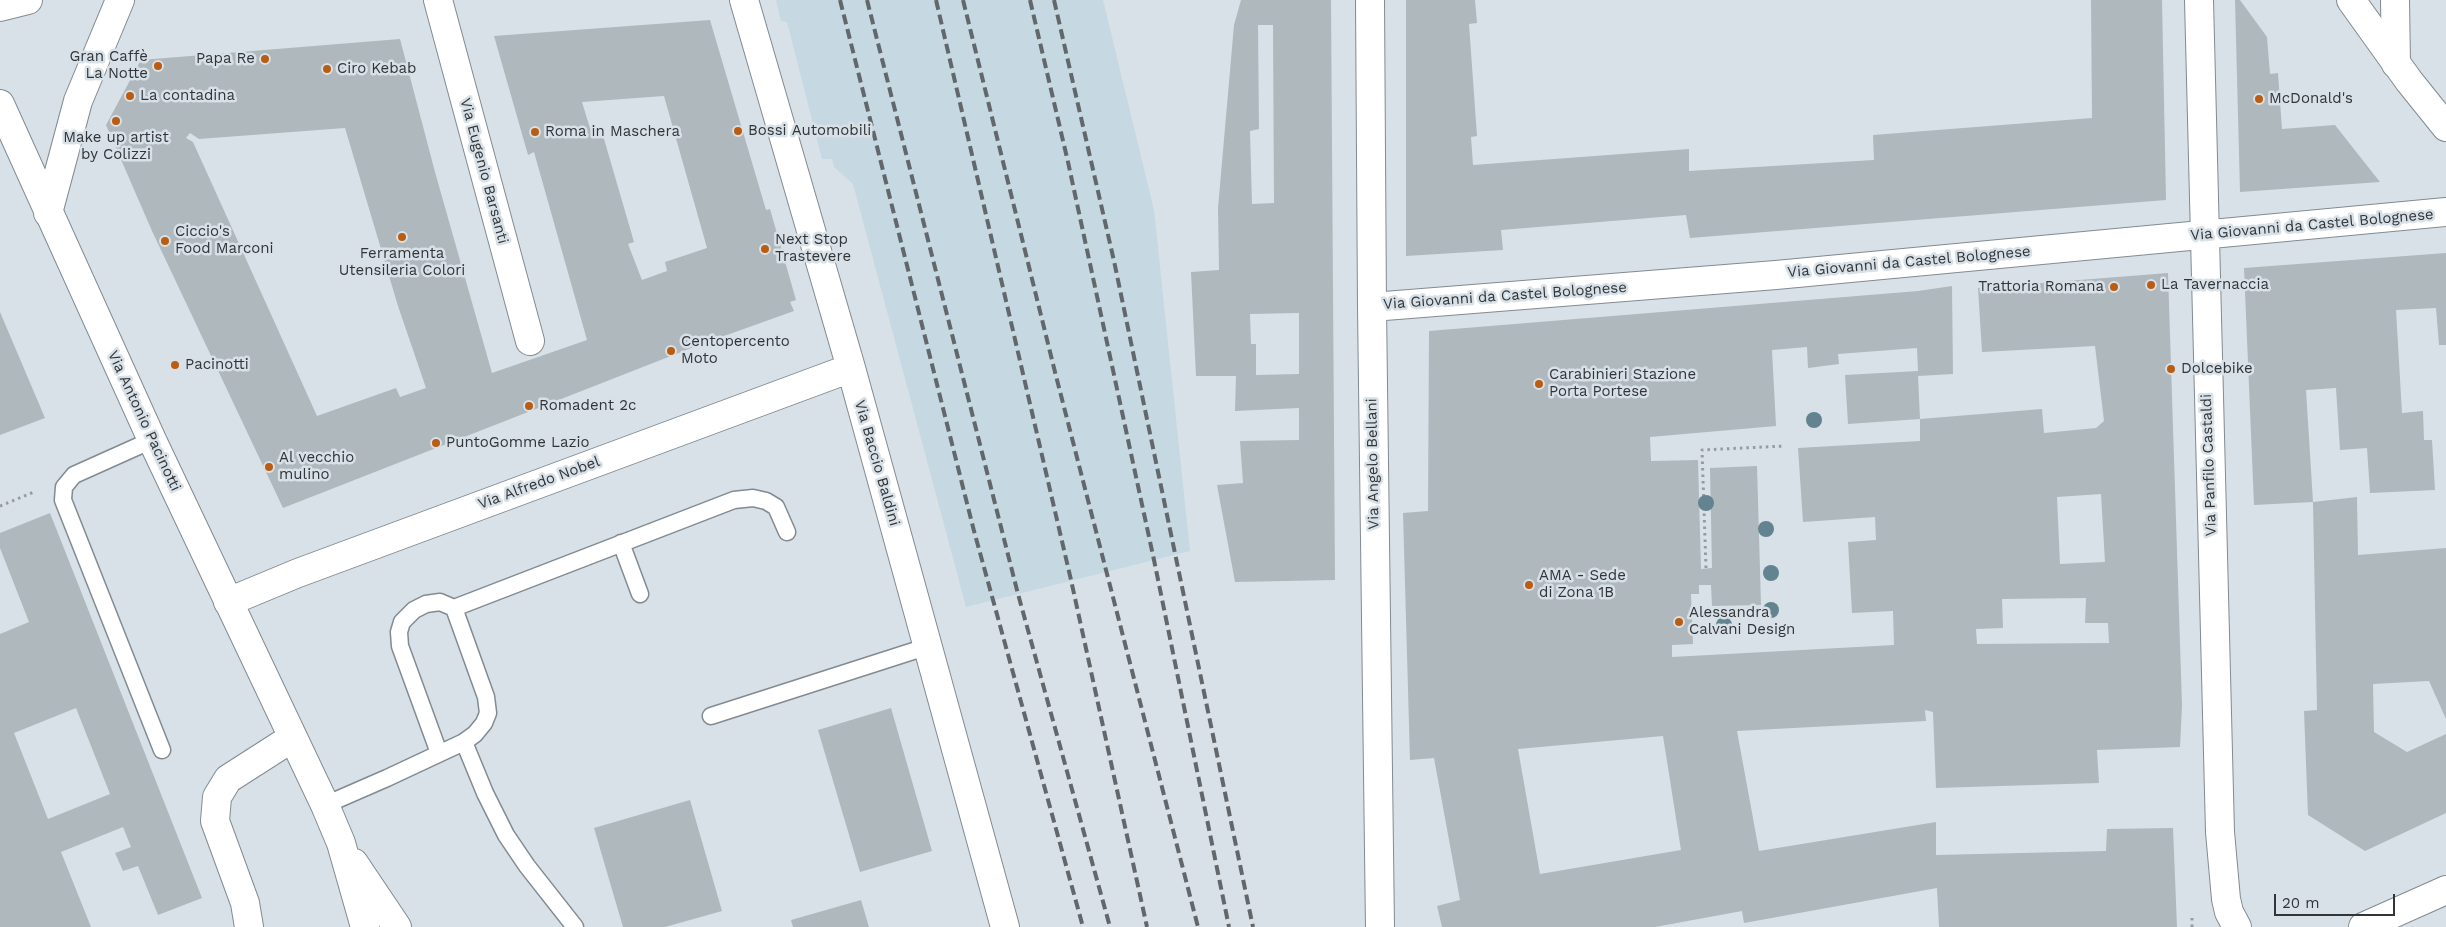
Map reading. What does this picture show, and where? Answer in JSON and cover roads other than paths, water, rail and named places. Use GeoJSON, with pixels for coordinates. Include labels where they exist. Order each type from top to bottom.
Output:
{"type":"FeatureCollection","features":[{"type":"Feature","properties":{"kind":"street"},"geometry":{"type":"LineString","coordinates":[[0,7],[28,0]]}},
{"type":"Feature","properties":{"kind":"street"},"geometry":{"type":"LineString","coordinates":[[48,213],[78,101],[120,0]]}},
{"type":"Feature","properties":{"kind":"street","name":"Via Eugenio Barsanti"},"geometry":{"type":"LineString","coordinates":[[438,0],[530,341]]}},
{"type":"Feature","properties":{"kind":"street","name":"Via Baccio Baldini"},"geometry":{"type":"LineString","coordinates":[[744,0],[851,368],[1005,927]]}},
{"type":"Feature","properties":{"kind":"street","name":"Via Angelo Bellani"},"geometry":{"type":"LineString","coordinates":[[1370,0],[1380,927]]}},
{"type":"Feature","properties":{"kind":"street","name":"Via Panfilo Castaldi"},"geometry":{"type":"LineString","coordinates":[[2198,0],[2220,832],[2226,898],[2236,927]]}},
{"type":"Feature","properties":{"kind":"street"},"geometry":{"type":"LineString","coordinates":[[2351,0],[2396,64],[2446,127]]}},
{"type":"Feature","properties":{"kind":"street"},"geometry":{"type":"LineString","coordinates":[[2395,0],[2396,64]]}},
{"type":"Feature","properties":{"kind":"street","name":"Via Antonio Pacinotti"},"geometry":{"type":"LineString","coordinates":[[0,104],[152,440],[325,805],[341,843],[364,927]]}},
{"type":"Feature","properties":{"kind":"street","name":"Via Giovanni da Castel Bolognese"},"geometry":{"type":"LineString","coordinates":[[1372,306],[1766,276],[2446,212]]}},
{"type":"Feature","properties":{"kind":"street","name":"Via Alfredo Nobel"},"geometry":{"type":"LineString","coordinates":[[228,602],[298,573],[851,368]]}},
{"type":"Feature","properties":{"kind":"street"},"geometry":{"type":"LineString","coordinates":[[249,927],[245,903],[215,821],[217,797],[228,779],[292,738]]}},
{"type":"Feature","properties":{"kind":"street","name":"Via Antonio Pacinotti"},"geometry":{"type":"LineString","coordinates":[[341,843],[397,927]]}},
{"type":"Feature","properties":{"kind":"street"},"geometry":{"type":"LineString","coordinates":[[2363,927],[2446,890]]}},
{"type":"Feature","properties":{"kind":"lane"},"geometry":{"type":"LineString","coordinates":[[152,440],[74,475],[64,487],[63,500],[162,750]]}},
{"type":"Feature","properties":{"kind":"lane"},"geometry":{"type":"LineString","coordinates":[[439,753],[400,646],[399,632],[402,622],[414,610],[426,604],[440,602],[454,608],[742,498],[766,501],[776,507],[787,532]]}},
{"type":"Feature","properties":{"kind":"lane"},"geometry":{"type":"LineString","coordinates":[[621,543],[640,594]]}},
{"type":"Feature","properties":{"kind":"lane"},"geometry":{"type":"LineString","coordinates":[[325,805],[464,742],[480,729],[488,713],[486,697],[454,608]]}},
{"type":"Feature","properties":{"kind":"lane"},"geometry":{"type":"LineString","coordinates":[[711,716],[929,646]]}},
{"type":"Feature","properties":{"kind":"lane"},"geometry":{"type":"LineString","coordinates":[[464,742],[485,794],[506,835],[527,866],[575,927]]}},
{"type":"Feature","properties":{"kind":"railway"},"geometry":{"type":"LineString","coordinates":[[840,0],[974,531],[1083,927]]}},
{"type":"Feature","properties":{"kind":"railway"},"geometry":{"type":"LineString","coordinates":[[867,0],[1018,594],[1110,927]]}},
{"type":"Feature","properties":{"kind":"railway"},"geometry":{"type":"LineString","coordinates":[[936,0],[1071,580],[1147,927]]}},
{"type":"Feature","properties":{"kind":"railway"},"geometry":{"type":"LineString","coordinates":[[963,0],[1056,376],[1198,927]]}},
{"type":"Feature","properties":{"kind":"railway"},"geometry":{"type":"LineString","coordinates":[[1030,0],[1068,162],[1154,560],[1229,927]]}},
{"type":"Feature","properties":{"kind":"railway"},"geometry":{"type":"LineString","coordinates":[[1054,0],[1114,261],[1253,927]]}},
{"type":"Feature","properties":{"kind":"place","name":"Papa Re"},"geometry":{"type":"Point","coordinates":[265,59]}},
{"type":"Feature","properties":{"kind":"place","name":"Gran Caffè La Notte"},"geometry":{"type":"Point","coordinates":[158,66]}},
{"type":"Feature","properties":{"kind":"place","name":"Ciro Kebab"},"geometry":{"type":"Point","coordinates":[327,69]}},
{"type":"Feature","properties":{"kind":"place","name":"La contadina"},"geometry":{"type":"Point","coordinates":[130,96]}},
{"type":"Feature","properties":{"kind":"place","name":"McDonald's"},"geometry":{"type":"Point","coordinates":[2259,99]}},
{"type":"Feature","properties":{"kind":"place","name":"Make up artist by Colizzi"},"geometry":{"type":"Point","coordinates":[116,121]}},
{"type":"Feature","properties":{"kind":"place","name":"Bossi Automobili"},"geometry":{"type":"Point","coordinates":[738,131]}},
{"type":"Feature","properties":{"kind":"place","name":"Roma in Maschera"},"geometry":{"type":"Point","coordinates":[535,132]}},
{"type":"Feature","properties":{"kind":"place","name":"Ferramenta Utensileria Colori"},"geometry":{"type":"Point","coordinates":[402,237]}},
{"type":"Feature","properties":{"kind":"place","name":"Ciccio's Food Marconi"},"geometry":{"type":"Point","coordinates":[165,241]}},
{"type":"Feature","properties":{"kind":"place","name":"Next Stop Trastevere"},"geometry":{"type":"Point","coordinates":[765,249]}},
{"type":"Feature","properties":{"kind":"place","name":"La Tavernaccia"},"geometry":{"type":"Point","coordinates":[2151,285]}},
{"type":"Feature","properties":{"kind":"place","name":"Trattoria Romana"},"geometry":{"type":"Point","coordinates":[2114,287]}},
{"type":"Feature","properties":{"kind":"place","name":"Centopercento Moto"},"geometry":{"type":"Point","coordinates":[671,351]}},
{"type":"Feature","properties":{"kind":"place","name":"Pacinotti"},"geometry":{"type":"Point","coordinates":[175,365]}},
{"type":"Feature","properties":{"kind":"place","name":"Dolcebike"},"geometry":{"type":"Point","coordinates":[2171,369]}},
{"type":"Feature","properties":{"kind":"place","name":"Carabinieri Stazione Porta Portese"},"geometry":{"type":"Point","coordinates":[1539,384]}},
{"type":"Feature","properties":{"kind":"place","name":"Romadent 2c"},"geometry":{"type":"Point","coordinates":[529,406]}},
{"type":"Feature","properties":{"kind":"place","name":"PuntoGomme Lazio"},"geometry":{"type":"Point","coordinates":[436,443]}},
{"type":"Feature","properties":{"kind":"place","name":"Al vecchio mulino"},"geometry":{"type":"Point","coordinates":[269,467]}},
{"type":"Feature","properties":{"kind":"place","name":"AMA - Sede di Zona 1B"},"geometry":{"type":"Point","coordinates":[1529,585]}},
{"type":"Feature","properties":{"kind":"place","name":"Alessandra Calvani Design"},"geometry":{"type":"Point","coordinates":[1679,622]}}]}
